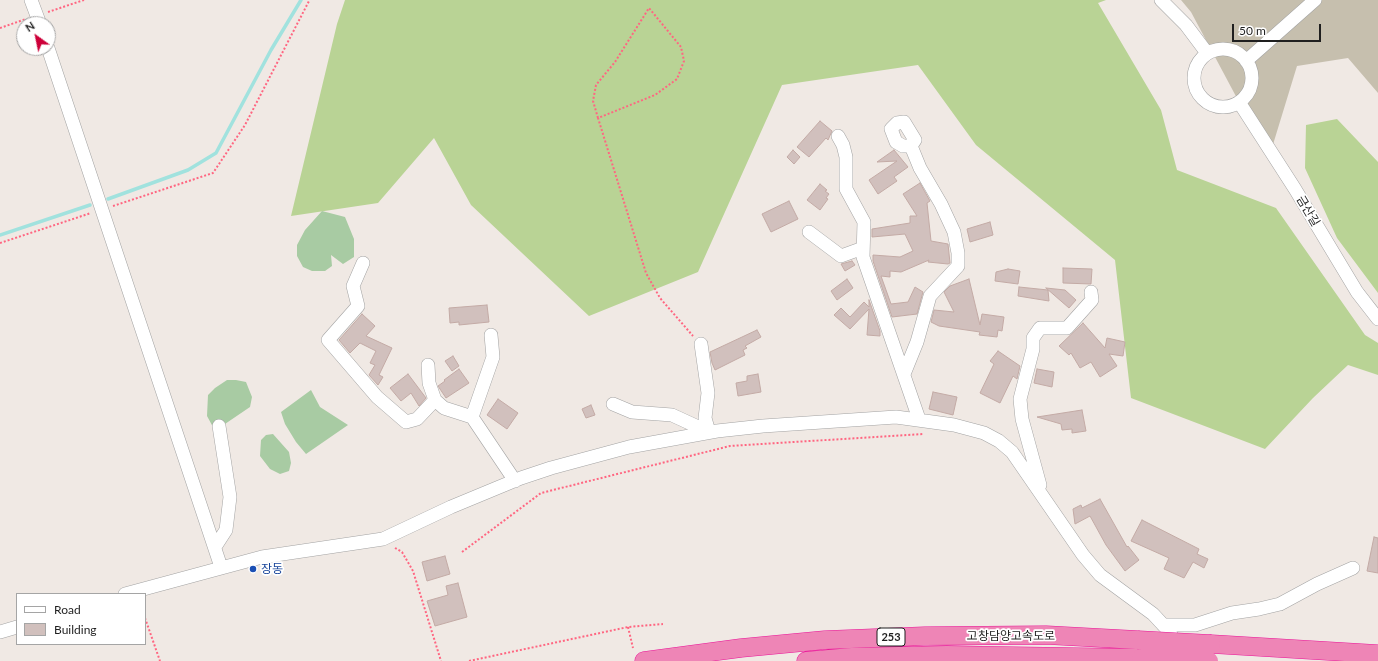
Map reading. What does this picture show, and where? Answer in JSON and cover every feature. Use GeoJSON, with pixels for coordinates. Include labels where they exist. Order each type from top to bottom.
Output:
{"type":"FeatureCollection","features":[{"type":"Feature","properties":{"kind":"highway","name":"고창담양고속도로"},"geometry":{"type":"LineString","coordinates":[[639,654],[741,648],[825,640],[925,636],[1046,635],[1140,649]]}},
{"type":"Feature","properties":{"kind":"highway","name":"고창담양고속도로"},"geometry":{"type":"LineString","coordinates":[[806,661],[852,657],[1140,649],[1210,653],[1378,654]]}},
{"type":"Feature","properties":{"kind":"street"},"geometry":{"type":"LineString","coordinates":[[31,0],[37,16]]}},
{"type":"Feature","properties":{"kind":"street"},"geometry":{"type":"LineString","coordinates":[[1161,0],[1186,25],[1207,53]]}},
{"type":"Feature","properties":{"kind":"street"},"geometry":{"type":"LineString","coordinates":[[1246,61],[1315,0]]}},
{"type":"Feature","properties":{"kind":"street"},"geometry":{"type":"LineString","coordinates":[[1216,49],[1236,51],[1246,61],[1252,75],[1250,85],[1239,102],[1222,106],[1213,105],[1199,94],[1195,85],[1194,76],[1196,67],[1207,53],[1216,49]]}},
{"type":"Feature","properties":{"kind":"street"},"geometry":{"type":"LineString","coordinates":[[51,56],[221,567]]}},
{"type":"Feature","properties":{"kind":"street","name":"금산길"},"geometry":{"type":"LineString","coordinates":[[1239,102],[1295,189],[1357,292],[1378,319]]}},
{"type":"Feature","properties":{"kind":"street"},"geometry":{"type":"LineString","coordinates":[[838,136],[843,145],[846,157],[846,189],[864,222],[863,257],[919,419]]}},
{"type":"Feature","properties":{"kind":"street"},"geometry":{"type":"LineString","coordinates":[[904,374],[917,342],[930,296],[958,266],[958,253],[954,232],[941,204],[920,168],[911,146]]}},
{"type":"Feature","properties":{"kind":"street"},"geometry":{"type":"LineString","coordinates":[[810,232],[841,256],[863,248]]}},
{"type":"Feature","properties":{"kind":"street"},"geometry":{"type":"LineString","coordinates":[[363,264],[353,286],[358,306],[328,340],[377,397],[406,422],[417,418],[435,400]]}},
{"type":"Feature","properties":{"kind":"street"},"geometry":{"type":"LineString","coordinates":[[1043,496],[1021,413],[1020,399],[1033,349],[1033,338],[1040,328],[1067,328],[1092,300],[1091,292]]}},
{"type":"Feature","properties":{"kind":"street"},"geometry":{"type":"LineString","coordinates":[[472,417],[493,357],[491,334]]}},
{"type":"Feature","properties":{"kind":"street"},"geometry":{"type":"LineString","coordinates":[[701,344],[708,393],[705,418],[709,432]]}},
{"type":"Feature","properties":{"kind":"street"},"geometry":{"type":"LineString","coordinates":[[428,365],[429,383],[435,400],[444,408],[472,417],[515,480]]}},
{"type":"Feature","properties":{"kind":"street"},"geometry":{"type":"LineString","coordinates":[[613,404],[632,412],[672,415],[709,432]]}},
{"type":"Feature","properties":{"kind":"street"},"geometry":{"type":"LineString","coordinates":[[129,593],[262,557],[382,539],[451,507],[515,480],[551,468],[630,447],[709,432],[763,426],[896,417],[919,419],[984,433],[998,441],[1012,452],[1083,555],[1100,576],[1141,603],[1163,625],[1189,661]]}},
{"type":"Feature","properties":{"kind":"street"},"geometry":{"type":"LineString","coordinates":[[215,547],[226,530],[230,497],[219,426]]}},
{"type":"Feature","properties":{"kind":"street"},"geometry":{"type":"LineString","coordinates":[[1163,625],[1195,625],[1232,613],[1280,604],[1317,584],[1353,568]]}},
{"type":"Feature","properties":{"kind":"street"},"geometry":{"type":"LineString","coordinates":[[0,632],[16,627]]}},
{"type":"Feature","properties":{"kind":"path"},"geometry":{"type":"LineString","coordinates":[[0,243],[213,173],[245,125],[310,1]]}},
{"type":"Feature","properties":{"kind":"path"},"geometry":{"type":"LineString","coordinates":[[598,118],[655,95],[677,79],[684,61],[681,47],[649,8],[614,62],[596,85],[593,101],[598,118],[646,274],[660,298],[701,344]]}},
{"type":"Feature","properties":{"kind":"path"},"geometry":{"type":"LineString","coordinates":[[462,552],[541,493],[730,446],[929,434]]}},
{"type":"Feature","properties":{"kind":"path"},"geometry":{"type":"LineString","coordinates":[[382,539],[402,552],[413,571],[441,661]]}},
{"type":"Feature","properties":{"kind":"path"},"geometry":{"type":"LineString","coordinates":[[146,621],[160,661]]}},
{"type":"Feature","properties":{"kind":"path"},"geometry":{"type":"LineString","coordinates":[[469,661],[628,627],[663,624]]}},
{"type":"Feature","properties":{"kind":"path"},"geometry":{"type":"LineString","coordinates":[[628,627],[639,654]]}},
{"type":"Feature","properties":{"kind":"shaded area"},"geometry":{"type":"Polygon","coordinates":[[[1181,0],[1378,0],[1378,93],[1348,58],[1297,66],[1271,151],[1239,102],[1191,12],[1181,0]]]}},
{"type":"Feature","properties":{"kind":"green space"},"geometry":{"type":"Polygon","coordinates":[[[345,0],[1106,0],[1098,3],[1161,110],[1177,170],[1276,208],[1365,335],[1378,343],[1378,375],[1348,365],[1313,398],[1265,449],[1131,398],[1115,260],[976,145],[918,65],[782,85],[698,272],[589,316],[471,205],[434,138],[378,203],[291,216],[337,24],[345,0]]]}},
{"type":"Feature","properties":{"kind":"green space"},"geometry":{"type":"Polygon","coordinates":[[[1337,119],[1378,162],[1378,293],[1337,238],[1305,168],[1306,125],[1337,119]]]}},
{"type":"Feature","properties":{"kind":"green space"},"geometry":{"type":"Polygon","coordinates":[[[322,211],[345,217],[354,239],[354,257],[343,264],[331,255],[332,266],[325,271],[312,271],[303,267],[297,256],[297,245],[305,230],[322,211]]]}},
{"type":"Feature","properties":{"kind":"green space"},"geometry":{"type":"Polygon","coordinates":[[[227,380],[246,382],[252,397],[250,407],[222,426],[213,427],[207,416],[208,395],[227,380]]]}},
{"type":"Feature","properties":{"kind":"green space"},"geometry":{"type":"Polygon","coordinates":[[[311,390],[320,407],[348,425],[306,454],[296,442],[285,424],[281,412],[311,390]]]}},
{"type":"Feature","properties":{"kind":"green space"},"geometry":{"type":"Polygon","coordinates":[[[273,434],[289,452],[291,463],[289,471],[280,474],[270,469],[260,456],[261,440],[266,435],[273,434]]]}},
{"type":"Feature","properties":{"kind":"building"},"geometry":{"type":"Polygon","coordinates":[[[820,121],[832,131],[828,140],[826,138],[809,157],[797,147],[820,121]]]}},
{"type":"Feature","properties":{"kind":"building"},"geometry":{"type":"Polygon","coordinates":[[[793,150],[800,157],[794,164],[787,157],[793,150]]]}},
{"type":"Feature","properties":{"kind":"building"},"geometry":{"type":"Polygon","coordinates":[[[894,150],[908,167],[894,177],[897,181],[878,194],[869,180],[897,161],[877,162],[894,150]]]}},
{"type":"Feature","properties":{"kind":"building"},"geometry":{"type":"Polygon","coordinates":[[[920,183],[930,201],[927,203],[931,241],[948,244],[950,263],[928,262],[929,260],[901,272],[890,271],[890,277],[881,276],[891,304],[908,302],[915,287],[923,292],[917,314],[892,317],[873,261],[873,255],[900,257],[913,251],[905,234],[872,237],[872,229],[910,223],[910,216],[917,216],[903,194],[920,183]]]}},
{"type":"Feature","properties":{"kind":"building"},"geometry":{"type":"Polygon","coordinates":[[[820,184],[829,194],[826,198],[828,199],[820,210],[807,200],[820,184]]]}},
{"type":"Feature","properties":{"kind":"building"},"geometry":{"type":"Polygon","coordinates":[[[789,201],[798,219],[771,232],[762,214],[789,201]]]}},
{"type":"Feature","properties":{"kind":"building"},"geometry":{"type":"Polygon","coordinates":[[[990,222],[993,235],[970,242],[967,229],[990,222]]]}},
{"type":"Feature","properties":{"kind":"building"},"geometry":{"type":"Polygon","coordinates":[[[852,261],[855,265],[845,271],[841,264],[852,261]]]}},
{"type":"Feature","properties":{"kind":"building"},"geometry":{"type":"Polygon","coordinates":[[[1063,268],[1092,269],[1091,284],[1063,283],[1063,268]]]}},
{"type":"Feature","properties":{"kind":"building"},"geometry":{"type":"Polygon","coordinates":[[[1008,269],[1020,271],[1018,284],[995,281],[996,272],[1008,269]]]}},
{"type":"Feature","properties":{"kind":"building"},"geometry":{"type":"Polygon","coordinates":[[[847,279],[853,288],[837,300],[831,291],[847,279]]]}},
{"type":"Feature","properties":{"kind":"building"},"geometry":{"type":"Polygon","coordinates":[[[969,279],[980,325],[982,314],[1004,317],[1002,331],[998,330],[997,337],[979,335],[980,332],[939,326],[931,322],[934,310],[954,312],[944,292],[950,286],[969,279]]]}},
{"type":"Feature","properties":{"kind":"building"},"geometry":{"type":"Polygon","coordinates":[[[1019,287],[1048,290],[1049,301],[1018,296],[1019,287]]]}},
{"type":"Feature","properties":{"kind":"building"},"geometry":{"type":"Polygon","coordinates":[[[1046,288],[1065,290],[1076,300],[1069,308],[1046,288]]]}},
{"type":"Feature","properties":{"kind":"building"},"geometry":{"type":"Polygon","coordinates":[[[869,300],[880,331],[880,336],[867,335],[869,309],[850,329],[834,315],[841,308],[850,317],[864,302],[869,307],[869,300]]]}},
{"type":"Feature","properties":{"kind":"building"},"geometry":{"type":"Polygon","coordinates":[[[487,305],[489,322],[459,325],[459,322],[450,323],[449,308],[487,305]]]}},
{"type":"Feature","properties":{"kind":"building"},"geometry":{"type":"Polygon","coordinates":[[[362,314],[375,326],[366,336],[392,348],[379,375],[383,377],[378,385],[369,375],[375,365],[370,363],[376,351],[360,343],[350,353],[339,340],[362,314]]]}},
{"type":"Feature","properties":{"kind":"building"},"geometry":{"type":"Polygon","coordinates":[[[1083,323],[1105,348],[1107,338],[1125,342],[1123,356],[1109,354],[1117,366],[1100,377],[1091,362],[1080,368],[1071,353],[1069,355],[1059,346],[1083,323]]]}},
{"type":"Feature","properties":{"kind":"building"},"geometry":{"type":"Polygon","coordinates":[[[757,330],[761,337],[745,346],[747,348],[743,350],[745,355],[715,370],[710,352],[757,330]]]}},
{"type":"Feature","properties":{"kind":"building"},"geometry":{"type":"Polygon","coordinates":[[[998,351],[1020,366],[1017,379],[1013,376],[1000,403],[980,393],[994,364],[990,361],[998,351]]]}},
{"type":"Feature","properties":{"kind":"building"},"geometry":{"type":"Polygon","coordinates":[[[453,356],[459,366],[452,371],[445,361],[453,356]]]}},
{"type":"Feature","properties":{"kind":"building"},"geometry":{"type":"Polygon","coordinates":[[[459,369],[469,383],[446,398],[438,386],[459,369]]]}},
{"type":"Feature","properties":{"kind":"building"},"geometry":{"type":"Polygon","coordinates":[[[1037,369],[1054,372],[1052,387],[1034,383],[1037,369]]]}},
{"type":"Feature","properties":{"kind":"building"},"geometry":{"type":"Polygon","coordinates":[[[408,374],[426,398],[419,406],[411,393],[401,401],[390,388],[408,374]]]}},
{"type":"Feature","properties":{"kind":"building"},"geometry":{"type":"Polygon","coordinates":[[[758,374],[761,392],[738,396],[736,383],[747,381],[747,376],[758,374]]]}},
{"type":"Feature","properties":{"kind":"building"},"geometry":{"type":"Polygon","coordinates":[[[933,392],[957,397],[953,415],[929,409],[933,392]]]}},
{"type":"Feature","properties":{"kind":"building"},"geometry":{"type":"Polygon","coordinates":[[[498,399],[518,413],[507,429],[487,415],[498,399]]]}},
{"type":"Feature","properties":{"kind":"building"},"geometry":{"type":"Polygon","coordinates":[[[591,405],[595,415],[586,418],[582,409],[591,405]]]}},
{"type":"Feature","properties":{"kind":"building"},"geometry":{"type":"Polygon","coordinates":[[[1082,410],[1086,431],[1072,433],[1072,429],[1062,430],[1061,424],[1037,417],[1082,410]]]}},
{"type":"Feature","properties":{"kind":"building"},"geometry":{"type":"Polygon","coordinates":[[[1100,499],[1127,547],[1128,546],[1139,560],[1125,571],[1106,545],[1090,516],[1075,524],[1073,509],[1081,505],[1082,508],[1100,499]]]}},
{"type":"Feature","properties":{"kind":"building"},"geometry":{"type":"Polygon","coordinates":[[[1142,520],[1199,549],[1197,554],[1208,559],[1204,568],[1193,562],[1184,578],[1164,569],[1169,558],[1131,541],[1142,520]]]}},
{"type":"Feature","properties":{"kind":"building"},"geometry":{"type":"Polygon","coordinates":[[[1374,537],[1378,538],[1378,573],[1367,571],[1374,537]]]}},
{"type":"Feature","properties":{"kind":"building"},"geometry":{"type":"Polygon","coordinates":[[[445,556],[450,574],[427,581],[422,562],[445,556]]]}},
{"type":"Feature","properties":{"kind":"building"},"geometry":{"type":"Polygon","coordinates":[[[458,583],[467,617],[435,626],[427,601],[448,595],[446,586],[458,583]]]}},
{"type":"Feature","properties":{"kind":"waterway"},"geometry":{"type":"LineString","coordinates":[[108,199],[188,170],[216,153],[271,50],[301,0]]}},
{"type":"Feature","properties":{"kind":"waterway"},"geometry":{"type":"LineString","coordinates":[[0,235],[90,205]]}},
{"type":"Feature","properties":{"kind":"place","name":"장동"},"geometry":{"type":"Point","coordinates":[253,569]}}]}
